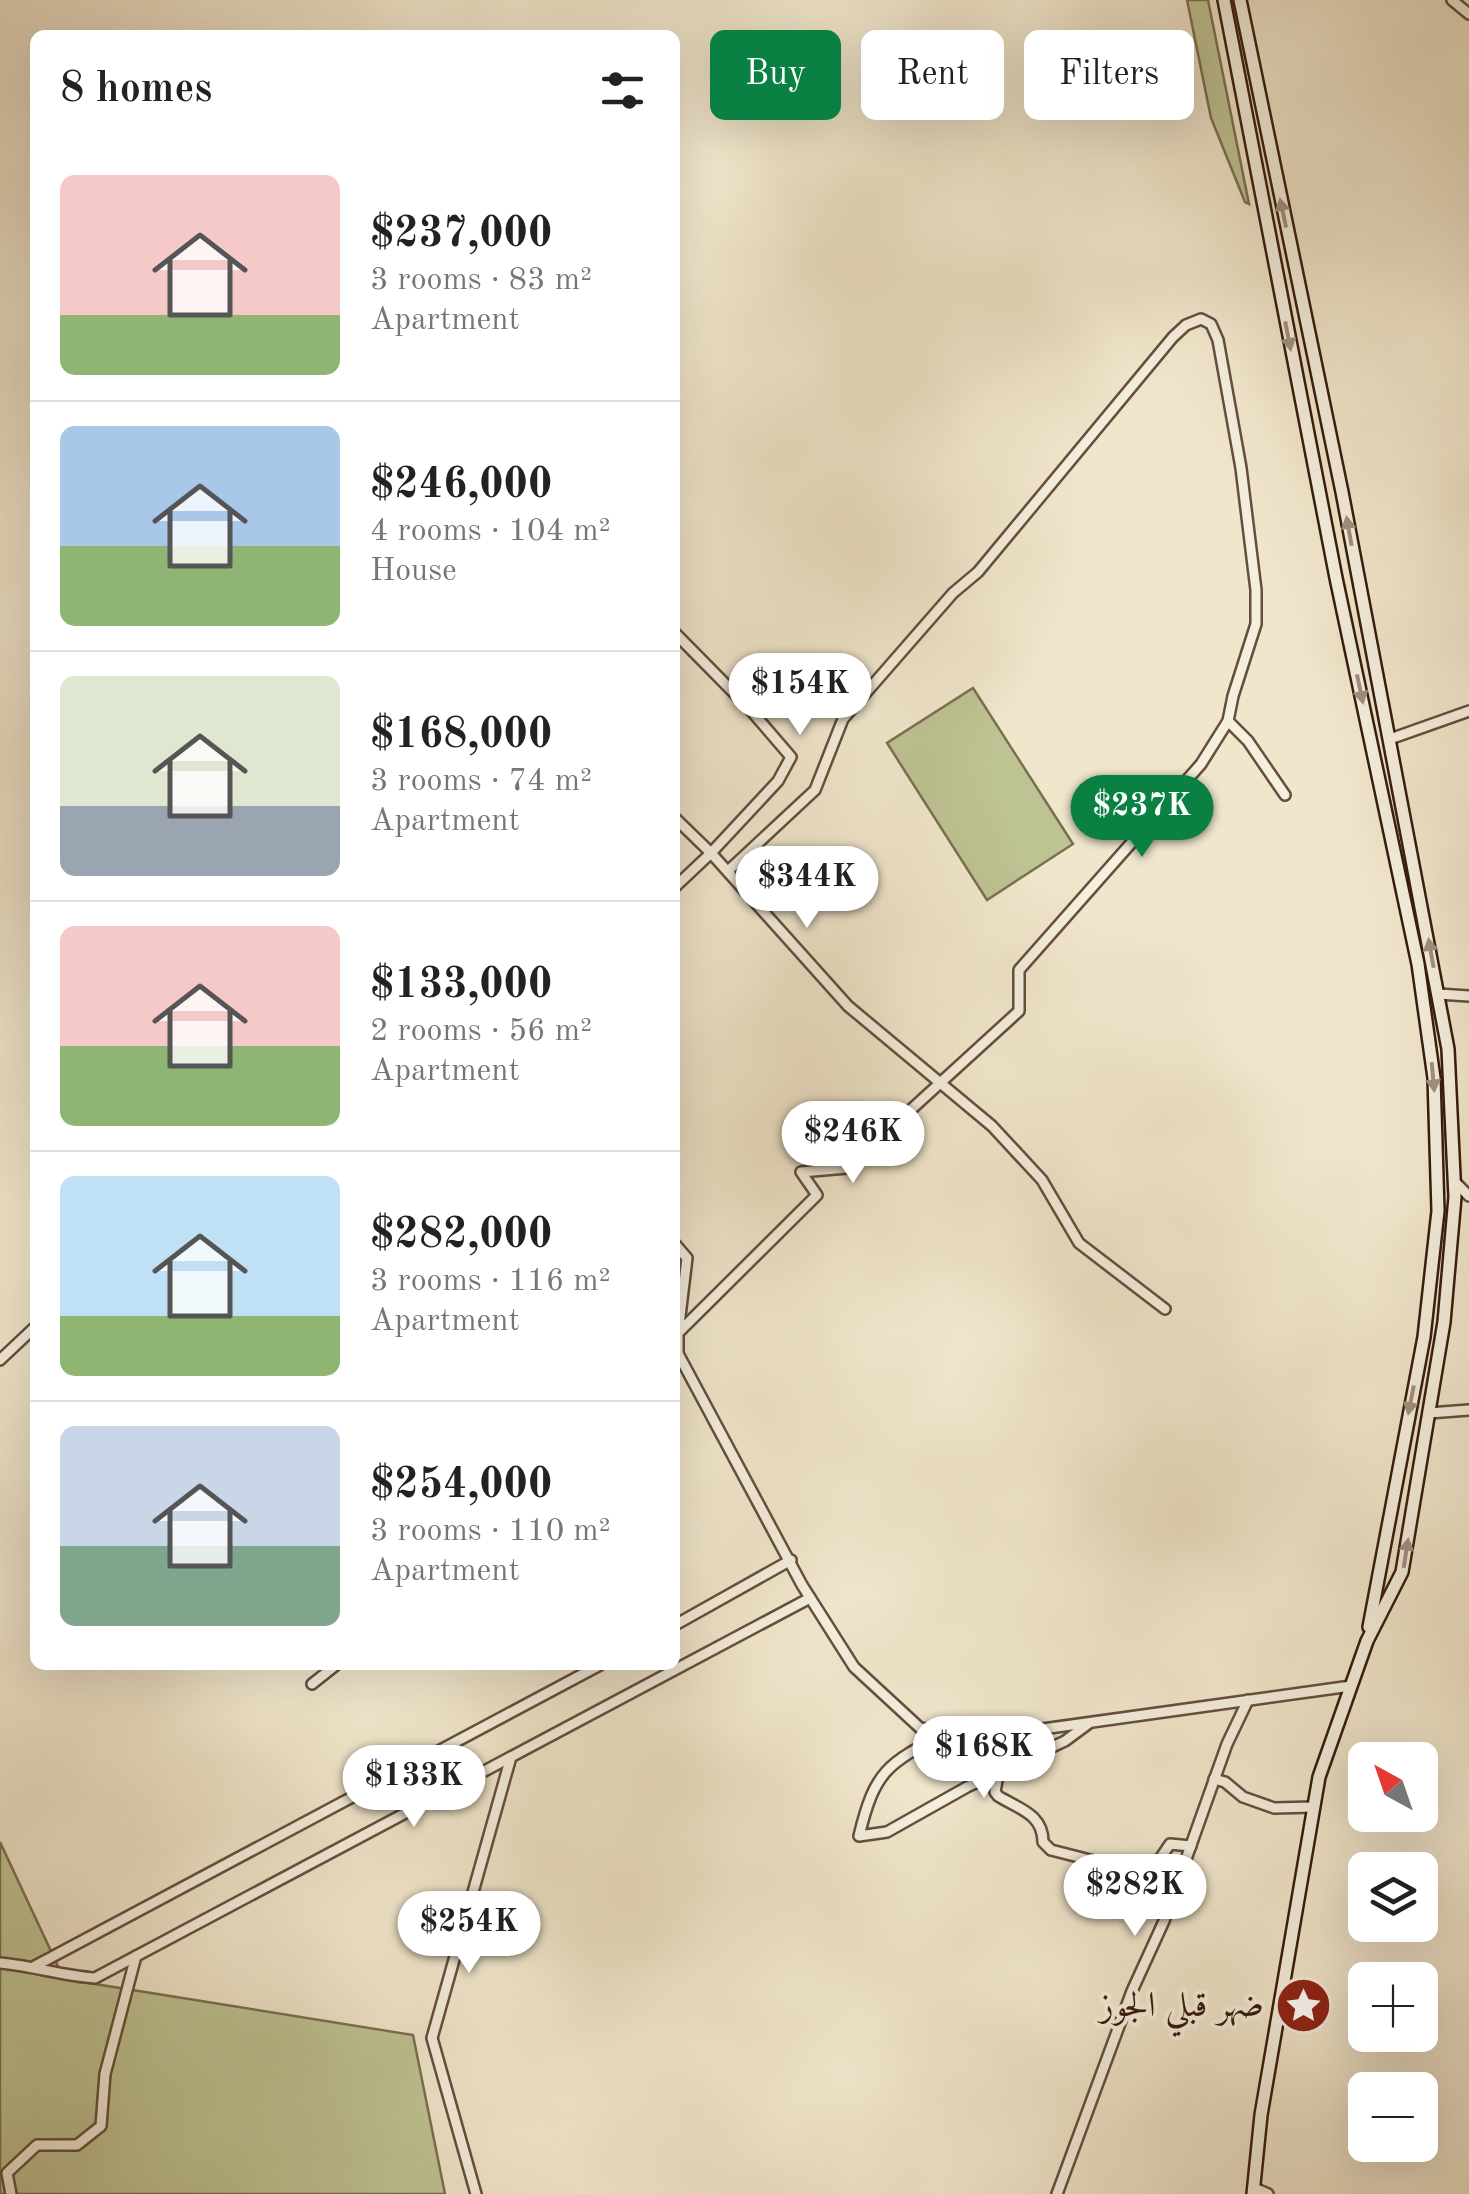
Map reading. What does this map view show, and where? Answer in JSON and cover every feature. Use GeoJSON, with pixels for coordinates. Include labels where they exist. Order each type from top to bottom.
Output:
{"type":"FeatureCollection","features":[{"type":"Feature","properties":{"kind":"main road"},"geometry":{"type":"LineString","coordinates":[[1224,0],[1351,647],[1418,964],[1434,1078],[1438,1211],[1424,1337],[1367,1642]]}},
{"type":"Feature","properties":{"kind":"main road"},"geometry":{"type":"LineString","coordinates":[[1240,0],[1342,492],[1438,994],[1448,1050],[1455,1182],[1444,1322],[1402,1572],[1367,1642],[1319,1777],[1261,2115],[1254,2191]]}},
{"type":"Feature","properties":{"kind":"main road"},"geometry":{"type":"LineString","coordinates":[[1342,600],[1349,590],[1356,588],[1360,594]]}},
{"type":"Feature","properties":{"kind":"main road"},"geometry":{"type":"LineString","coordinates":[[1351,647],[1360,650],[1370,642]]}},
{"type":"Feature","properties":{"kind":"main road"},"geometry":{"type":"LineString","coordinates":[[1374,758],[1394,754]]}},
{"type":"Feature","properties":{"kind":"street"},"geometry":{"type":"LineString","coordinates":[[1452,0],[1469,14]]}},
{"type":"Feature","properties":{"kind":"street"},"geometry":{"type":"LineString","coordinates":[[680,1331],[808,1208],[817,1195],[801,1172],[846,1168],[1019,1010],[1018,970],[1200,764],[1228,721],[1232,696],[1256,624],[1256,590],[1241,468],[1218,340],[1211,324],[1201,319],[1179,331],[978,572],[954,593],[844,719],[815,790],[728,871]]}},
{"type":"Feature","properties":{"kind":"street"},"geometry":{"type":"LineString","coordinates":[[680,638],[748,707],[791,758],[778,781],[680,882]]}},
{"type":"Feature","properties":{"kind":"street"},"geometry":{"type":"LineString","coordinates":[[1390,739],[1469,711]]}},
{"type":"Feature","properties":{"kind":"street"},"geometry":{"type":"LineString","coordinates":[[1228,721],[1248,740],[1285,795]]}},
{"type":"Feature","properties":{"kind":"street"},"geometry":{"type":"LineString","coordinates":[[680,823],[848,1006],[992,1126],[1042,1180],[1079,1242],[1165,1309]]}},
{"type":"Feature","properties":{"kind":"street"},"geometry":{"type":"LineString","coordinates":[[1438,994],[1469,996]]}},
{"type":"Feature","properties":{"kind":"street"},"geometry":{"type":"LineString","coordinates":[[1455,1182],[1469,1196]]}},
{"type":"Feature","properties":{"kind":"street"},"geometry":{"type":"LineString","coordinates":[[680,1250],[687,1258],[680,1316]]}},
{"type":"Feature","properties":{"kind":"street"},"geometry":{"type":"LineString","coordinates":[[0,1360],[30,1331]]}},
{"type":"Feature","properties":{"kind":"street"},"geometry":{"type":"LineString","coordinates":[[680,1357],[810,1598],[854,1667],[920,1728],[984,1737],[1351,1686]]}},
{"type":"Feature","properties":{"kind":"street"},"geometry":{"type":"LineString","coordinates":[[1429,1413],[1469,1410]]}},
{"type":"Feature","properties":{"kind":"street"},"geometry":{"type":"LineString","coordinates":[[680,1622],[790,1560]]}},
{"type":"Feature","properties":{"kind":"street"},"geometry":{"type":"LineString","coordinates":[[680,1667],[810,1598]]}},
{"type":"Feature","properties":{"kind":"street"},"geometry":{"type":"LineString","coordinates":[[312,1684],[330,1670]]}},
{"type":"Feature","properties":{"kind":"street"},"geometry":{"type":"LineString","coordinates":[[34,1966],[591,1670]]}},
{"type":"Feature","properties":{"kind":"street"},"geometry":{"type":"LineString","coordinates":[[0,1963],[95,1978],[675,1670]]}},
{"type":"Feature","properties":{"kind":"street"},"geometry":{"type":"LineString","coordinates":[[1057,2194],[1106,2058],[1164,1921],[1214,1779],[1248,1700]]}},
{"type":"Feature","properties":{"kind":"street"},"geometry":{"type":"LineString","coordinates":[[948,1732],[912,1752],[877,1779],[859,1836],[887,1832],[967,1787],[1065,1741],[1090,1722]]}},
{"type":"Feature","properties":{"kind":"street"},"geometry":{"type":"LineString","coordinates":[[476,2194],[432,2038],[511,1757]]}},
{"type":"Feature","properties":{"kind":"street"},"geometry":{"type":"LineString","coordinates":[[998,1774],[995,1792],[1034,1817],[1043,1830],[1043,1842],[1051,1850],[1148,1874],[1170,1844],[1191,1846]]}},
{"type":"Feature","properties":{"kind":"street"},"geometry":{"type":"LineString","coordinates":[[1214,1779],[1225,1782],[1243,1797],[1274,1808],[1314,1807]]}},
{"type":"Feature","properties":{"kind":"street"},"geometry":{"type":"LineString","coordinates":[[12,2194],[7,2173],[37,2145],[77,2145],[101,2126],[105,2074],[136,1956]]}},
{"type":"Feature","properties":{"kind":"street"},"geometry":{"type":"LineString","coordinates":[[1254,2191],[1268,2194]]}},
{"type":"Feature","properties":{"kind":"green space"},"geometry":{"type":"Polygon","coordinates":[[[1187,0],[1208,0],[1249,204],[1211,118],[1187,0]]]}},
{"type":"Feature","properties":{"kind":"green space"},"geometry":{"type":"Polygon","coordinates":[[[973,688],[1073,844],[987,900],[887,743],[973,688]]]}},
{"type":"Feature","properties":{"kind":"green space"},"geometry":{"type":"Polygon","coordinates":[[[0,1842],[64,1979],[413,2035],[445,2194],[0,2194],[0,1842]]]}},
{"type":"Feature","properties":{"kind":"place","name":"ضهر قبلي الجوز"},"geometry":{"type":"Point","coordinates":[1303,2006]}}]}
